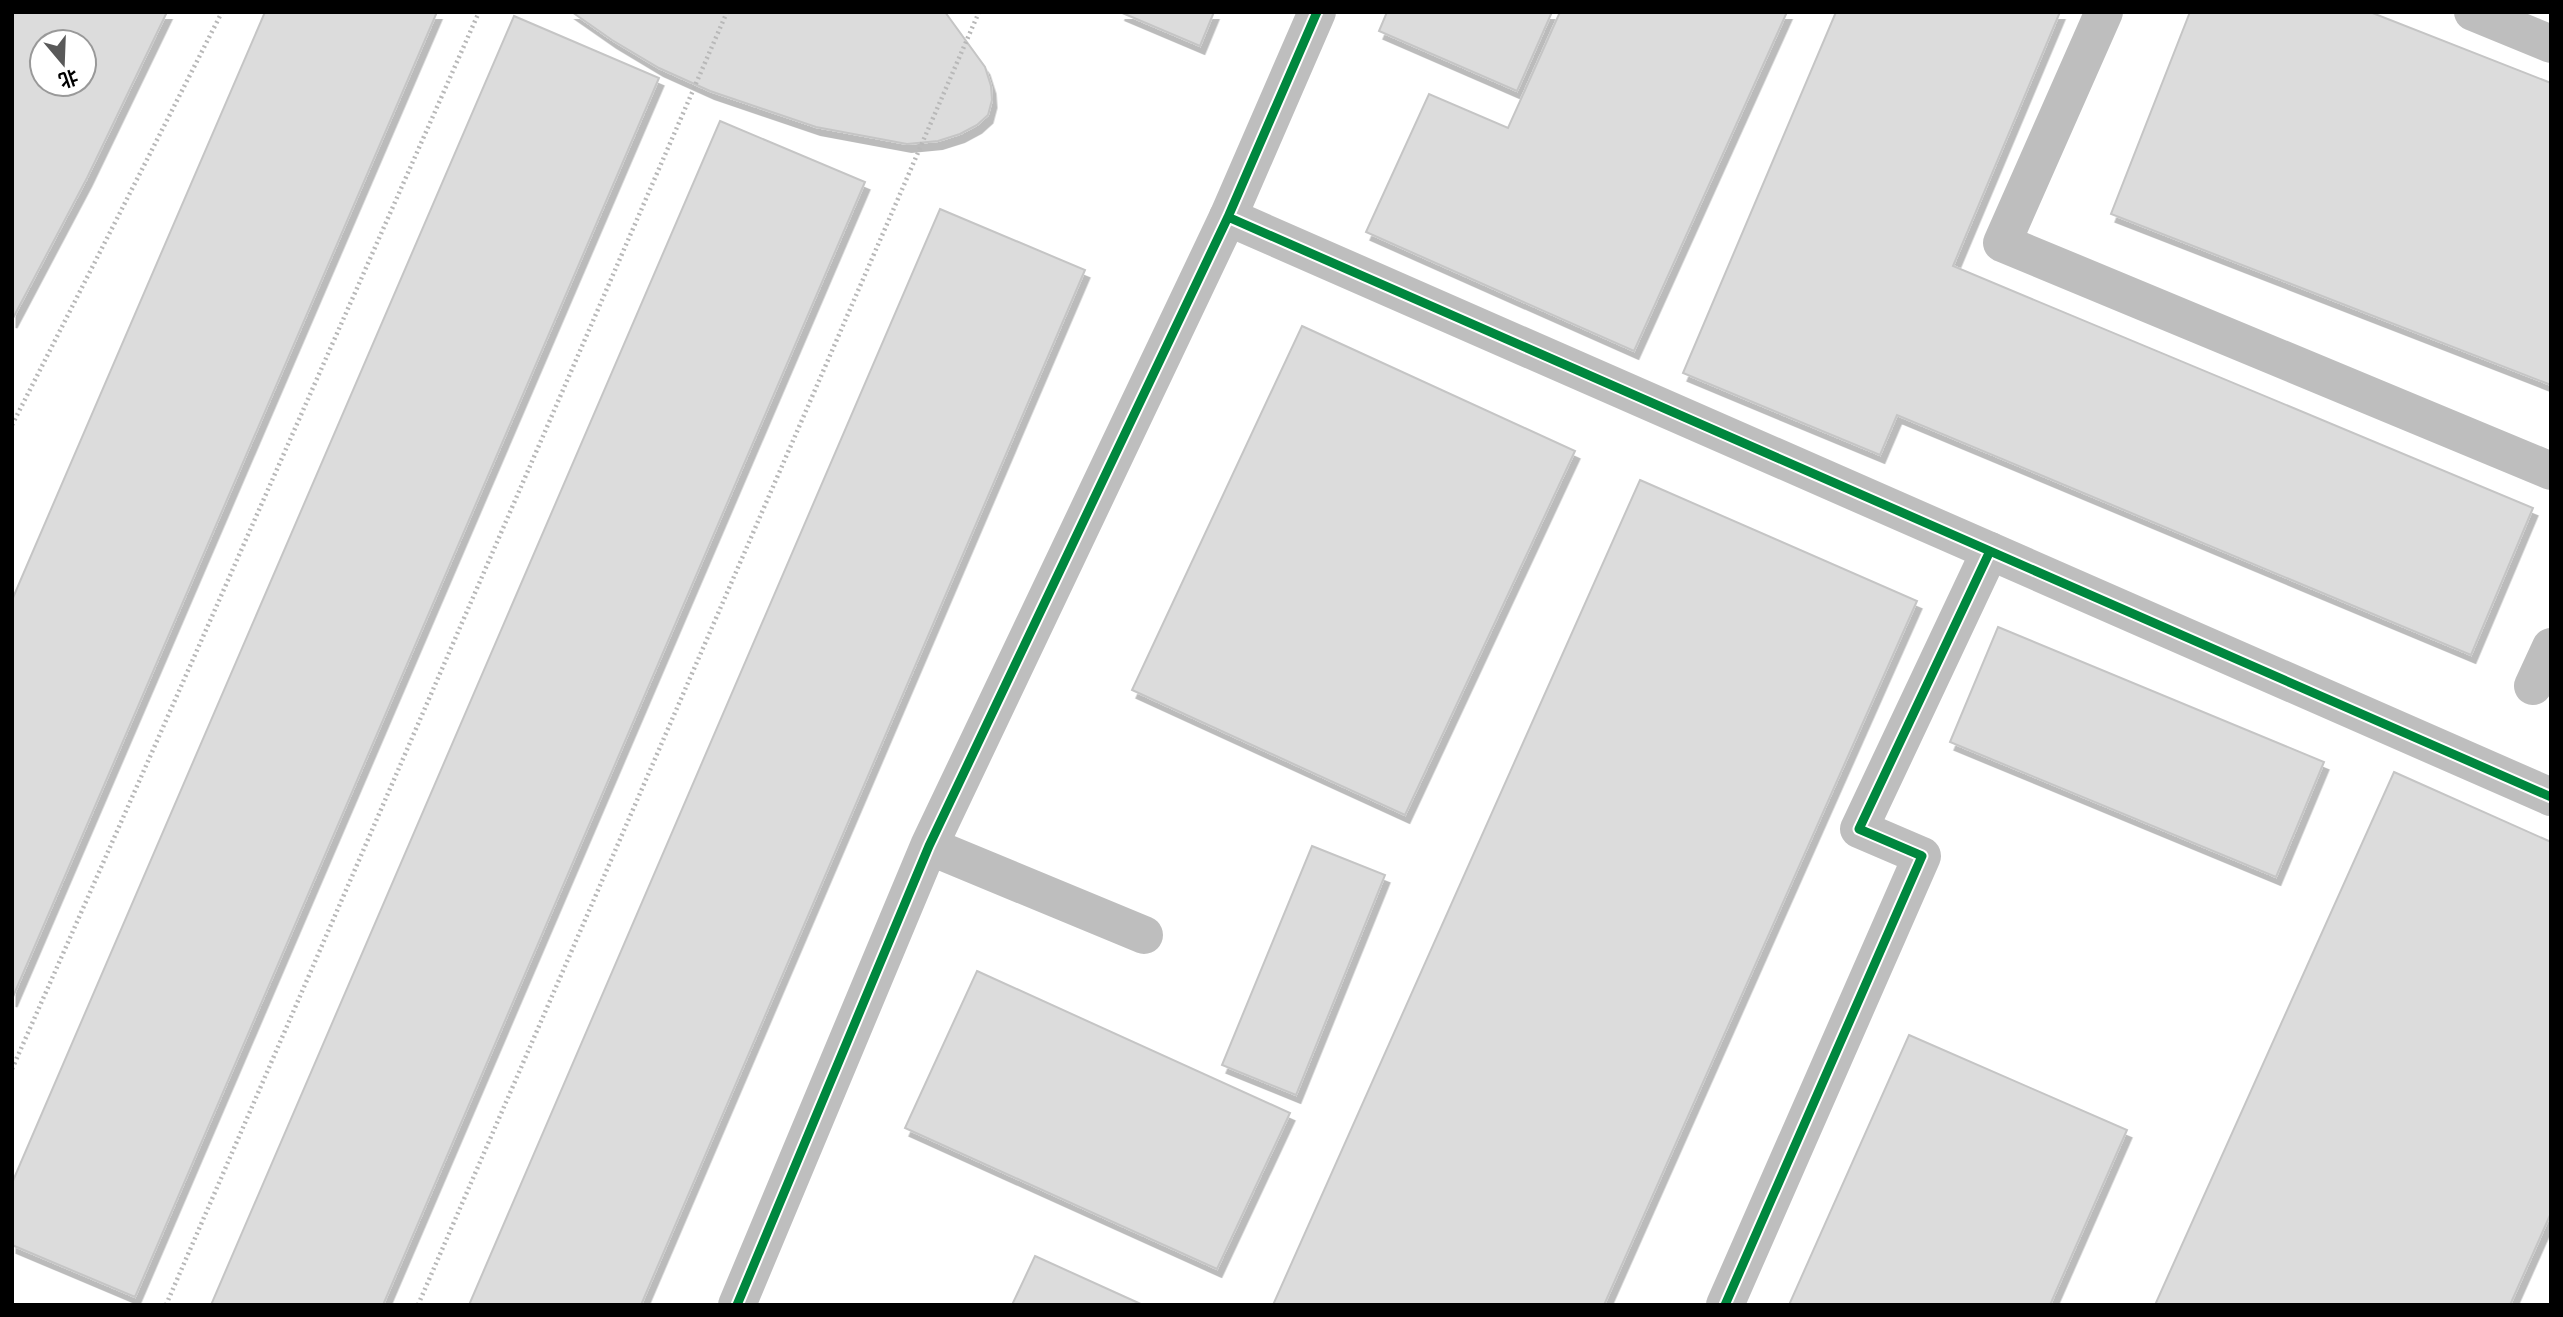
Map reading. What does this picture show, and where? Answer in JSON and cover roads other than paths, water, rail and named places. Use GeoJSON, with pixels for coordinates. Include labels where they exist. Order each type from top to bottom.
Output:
{"type":"FeatureCollection","features":[{"type":"Feature","properties":{"kind":"street"},"geometry":{"type":"LineString","coordinates":[[737,1305],[929,846],[1228,217],[1317,12]]}},
{"type":"Feature","properties":{"kind":"street"},"geometry":{"type":"LineString","coordinates":[[2104,12],[2002,243],[2551,471]]}},
{"type":"Feature","properties":{"kind":"street"},"geometry":{"type":"LineString","coordinates":[[2473,12],[2551,44]]}},
{"type":"Feature","properties":{"kind":"street"},"geometry":{"type":"LineString","coordinates":[[1228,217],[2551,797]]}},
{"type":"Feature","properties":{"kind":"street"},"geometry":{"type":"LineString","coordinates":[[1725,1305],[1922,856],[1859,829],[1990,551]]}},
{"type":"Feature","properties":{"kind":"street"},"geometry":{"type":"LineString","coordinates":[[2533,686],[2551,647]]}},
{"type":"Feature","properties":{"kind":"street"},"geometry":{"type":"LineString","coordinates":[[929,846],[1144,935]]}}]}
